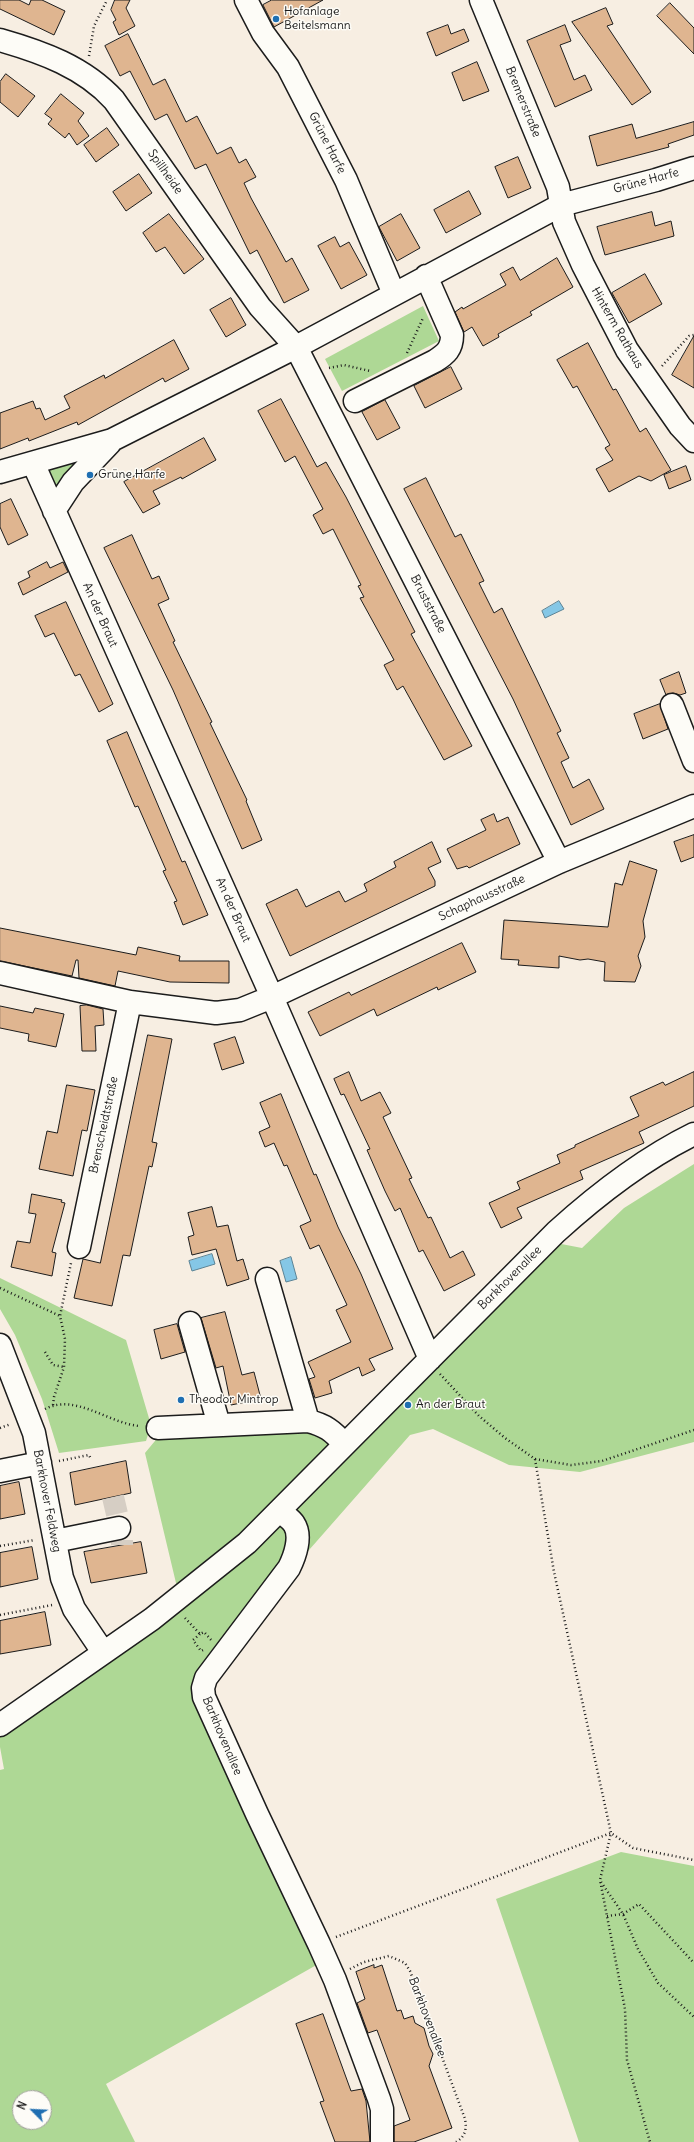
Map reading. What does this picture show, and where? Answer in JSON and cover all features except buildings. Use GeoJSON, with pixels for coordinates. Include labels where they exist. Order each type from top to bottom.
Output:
{"type":"FeatureCollection","features":[{"type":"Feature","properties":{"kind":"street","name":"Grüne Harfe"},"geometry":{"type":"LineString","coordinates":[[246,0],[263,33],[288,67],[346,180],[394,294]]}},
{"type":"Feature","properties":{"kind":"street","name":"Bremerstraße"},"geometry":{"type":"LineString","coordinates":[[481,0],[558,187],[561,205]]}},
{"type":"Feature","properties":{"kind":"street","name":"Spillheide"},"geometry":{"type":"LineString","coordinates":[[0,40],[45,54],[83,73],[114,100],[260,307],[296,347]]}},
{"type":"Feature","properties":{"kind":"street","name":"Grüne Harfe"},"geometry":{"type":"LineString","coordinates":[[0,472],[112,440],[296,347],[561,205],[656,180],[694,168]]}},
{"type":"Feature","properties":{"kind":"street","name":"Hinterm Rathaus"},"geometry":{"type":"LineString","coordinates":[[561,205],[564,222],[583,265],[627,350],[680,426],[694,441]]}},
{"type":"Feature","properties":{"kind":"street"},"geometry":{"type":"LineString","coordinates":[[355,401],[435,361],[446,354],[452,345],[452,335],[426,276]]}},
{"type":"Feature","properties":{"kind":"street","name":"Bruststraße"},"geometry":{"type":"LineString","coordinates":[[296,347],[559,862]]}},
{"type":"Feature","properties":{"kind":"street","name":"Grüne Harfe"},"geometry":{"type":"LineString","coordinates":[[54,511],[73,482],[112,440]]}},
{"type":"Feature","properties":{"kind":"street","name":"An der Braut"},"geometry":{"type":"LineString","coordinates":[[33,462],[272,997],[430,1359]]}},
{"type":"Feature","properties":{"kind":"street"},"geometry":{"type":"LineString","coordinates":[[672,705],[694,761]]}},
{"type":"Feature","properties":{"kind":"street","name":"Schaphausstraße"},"geometry":{"type":"LineString","coordinates":[[272,997],[559,862],[694,806]]}},
{"type":"Feature","properties":{"kind":"street"},"geometry":{"type":"LineString","coordinates":[[0,973],[130,1002],[216,1013],[240,1010],[272,997]]}},
{"type":"Feature","properties":{"kind":"street","name":"Brenscheidtstraße"},"geometry":{"type":"LineString","coordinates":[[79,1247],[130,1002]]}},
{"type":"Feature","properties":{"kind":"street","name":"Barkhovenallee"},"geometry":{"type":"LineString","coordinates":[[0,1725],[173,1604],[247,1543],[552,1236],[588,1203],[656,1155],[694,1134]]}},
{"type":"Feature","properties":{"kind":"street"},"geometry":{"type":"LineString","coordinates":[[267,1279],[308,1421]]}},
{"type":"Feature","properties":{"kind":"street"},"geometry":{"type":"LineString","coordinates":[[190,1323],[219,1425]]}},
{"type":"Feature","properties":{"kind":"street","name":"Barkhover Feldweg"},"geometry":{"type":"LineString","coordinates":[[0,1345],[29,1417],[40,1464],[62,1578],[78,1616],[103,1652]]}},
{"type":"Feature","properties":{"kind":"street"},"geometry":{"type":"LineString","coordinates":[[148,1427],[308,1421],[328,1428],[344,1444]]}},
{"type":"Feature","properties":{"kind":"street"},"geometry":{"type":"LineString","coordinates":[[0,1471],[40,1464]]}},
{"type":"Feature","properties":{"kind":"street","name":"Barkhovenallee"},"geometry":{"type":"LineString","coordinates":[[280,1511],[294,1525],[297,1536],[294,1558],[289,1568],[206,1678],[203,1688],[204,1697],[333,1976],[382,2109],[382,2142]]}},
{"type":"Feature","properties":{"kind":"street"},"geometry":{"type":"LineString","coordinates":[[55,1538],[119,1527]]}},
{"type":"Feature","properties":{"kind":"path"},"geometry":{"type":"LineString","coordinates":[[83,73],[88,58],[94,26],[107,0]]}},
{"type":"Feature","properties":{"kind":"path"},"geometry":{"type":"LineString","coordinates":[[400,357],[410,348],[420,322],[425,316]]}},
{"type":"Feature","properties":{"kind":"path"},"geometry":{"type":"LineString","coordinates":[[648,381],[689,336],[694,335]]}},
{"type":"Feature","properties":{"kind":"path"},"geometry":{"type":"LineString","coordinates":[[332,367],[344,364],[368,371],[375,369]]}},
{"type":"Feature","properties":{"kind":"path"},"geometry":{"type":"LineString","coordinates":[[53,1405],[54,1397],[64,1367],[65,1339],[60,1316],[73,1251],[79,1247]]}},
{"type":"Feature","properties":{"kind":"path"},"geometry":{"type":"LineString","coordinates":[[0,1288],[60,1316]]}},
{"type":"Feature","properties":{"kind":"path"},"geometry":{"type":"LineString","coordinates":[[45,1352],[53,1364],[64,1367]]}},
{"type":"Feature","properties":{"kind":"path"},"geometry":{"type":"LineString","coordinates":[[430,1359],[440,1375],[479,1416],[505,1438],[534,1459],[566,1464],[583,1464],[621,1456],[651,1443],[694,1430]]}},
{"type":"Feature","properties":{"kind":"path"},"geometry":{"type":"LineString","coordinates":[[29,1417],[53,1405],[72,1404],[126,1425],[148,1427]]}},
{"type":"Feature","properties":{"kind":"path"},"geometry":{"type":"LineString","coordinates":[[40,1464],[89,1455],[91,1459]]}},
{"type":"Feature","properties":{"kind":"path"},"geometry":{"type":"LineString","coordinates":[[534,1459],[554,1572],[611,1833],[600,1880],[625,2009],[627,2060],[650,2142]]}},
{"type":"Feature","properties":{"kind":"path"},"geometry":{"type":"LineString","coordinates":[[0,1546],[55,1538]]}},
{"type":"Feature","properties":{"kind":"path"},"geometry":{"type":"LineString","coordinates":[[0,1615],[53,1605],[69,1597]]}},
{"type":"Feature","properties":{"kind":"path"},"geometry":{"type":"LineString","coordinates":[[200,1634],[193,1640],[201,1651],[212,1642]]}},
{"type":"Feature","properties":{"kind":"path"},"geometry":{"type":"LineString","coordinates":[[611,1833],[633,1848],[694,1860]]}},
{"type":"Feature","properties":{"kind":"path"},"geometry":{"type":"LineString","coordinates":[[319,1944],[611,1833]]}},
{"type":"Feature","properties":{"kind":"path"},"geometry":{"type":"LineString","coordinates":[[600,1880],[623,1914],[638,1949],[658,1983],[694,2017]]}},
{"type":"Feature","properties":{"kind":"path"},"geometry":{"type":"LineString","coordinates":[[607,1916],[623,1914],[639,1904],[694,1963]]}},
{"type":"Feature","properties":{"kind":"path","name":"Barkhovenallee"},"geometry":{"type":"LineString","coordinates":[[333,1976],[381,1957],[389,1956],[405,1963],[423,2001],[465,2119],[466,2127],[464,2135],[456,2142]]}},
{"type":"Feature","properties":{"kind":"green space"},"geometry":{"type":"Polygon","coordinates":[[[423,306],[439,341],[342,391],[325,359],[423,306]]]}},
{"type":"Feature","properties":{"kind":"green space"},"geometry":{"type":"Polygon","coordinates":[[[83,455],[64,486],[55,485],[48,470],[83,455]]]}},
{"type":"Feature","properties":{"kind":"green space"},"geometry":{"type":"Polygon","coordinates":[[[694,1164],[694,1442],[580,1472],[509,1465],[433,1429],[410,1435],[295,1566],[204,1677],[320,1963],[106,2084],[135,2142],[0,2142],[0,1770],[4,1769],[0,1747],[0,1728],[182,1595],[176,1583],[145,1453],[164,1430],[294,1422],[341,1444],[551,1242],[582,1248],[624,1208],[694,1164]]]}},
{"type":"Feature","properties":{"kind":"green space"},"geometry":{"type":"Polygon","coordinates":[[[0,1278],[126,1340],[151,1425],[146,1441],[59,1453],[42,1399],[15,1335],[0,1309],[0,1278]]]}},
{"type":"Feature","properties":{"kind":"green space"},"geometry":{"type":"Polygon","coordinates":[[[621,1852],[694,1866],[694,2142],[579,2142],[496,1899],[621,1852]]]}},
{"type":"Feature","properties":{"kind":"water"},"geometry":{"type":"Polygon","coordinates":[[[559,601],[564,609],[545,618],[542,611],[559,601]]]}},
{"type":"Feature","properties":{"kind":"water"},"geometry":{"type":"Polygon","coordinates":[[[212,1254],[215,1264],[192,1271],[189,1261],[212,1254]]]}},
{"type":"Feature","properties":{"kind":"water"},"geometry":{"type":"Polygon","coordinates":[[[291,1257],[297,1279],[286,1282],[280,1261],[291,1257]]]}},
{"type":"Feature","properties":{"kind":"tunnel"},"geometry":{"type":"LineString","coordinates":[[113,1497],[117,1514]]}},
{"type":"Feature","properties":{"kind":"tunnel"},"geometry":{"type":"LineString","coordinates":[[122,1540],[122,1545]]}},
{"type":"Feature","properties":{"kind":"place","name":"Hofanlage Beitelsmann"},"geometry":{"type":"Point","coordinates":[276,19]}},
{"type":"Feature","properties":{"kind":"place","name":"Grüne Harfe"},"geometry":{"type":"Point","coordinates":[90,475]}},
{"type":"Feature","properties":{"kind":"place","name":"Theodor Mintrop"},"geometry":{"type":"Point","coordinates":[181,1400]}},
{"type":"Feature","properties":{"kind":"place","name":"An der Braut"},"geometry":{"type":"Point","coordinates":[408,1405]}}]}
